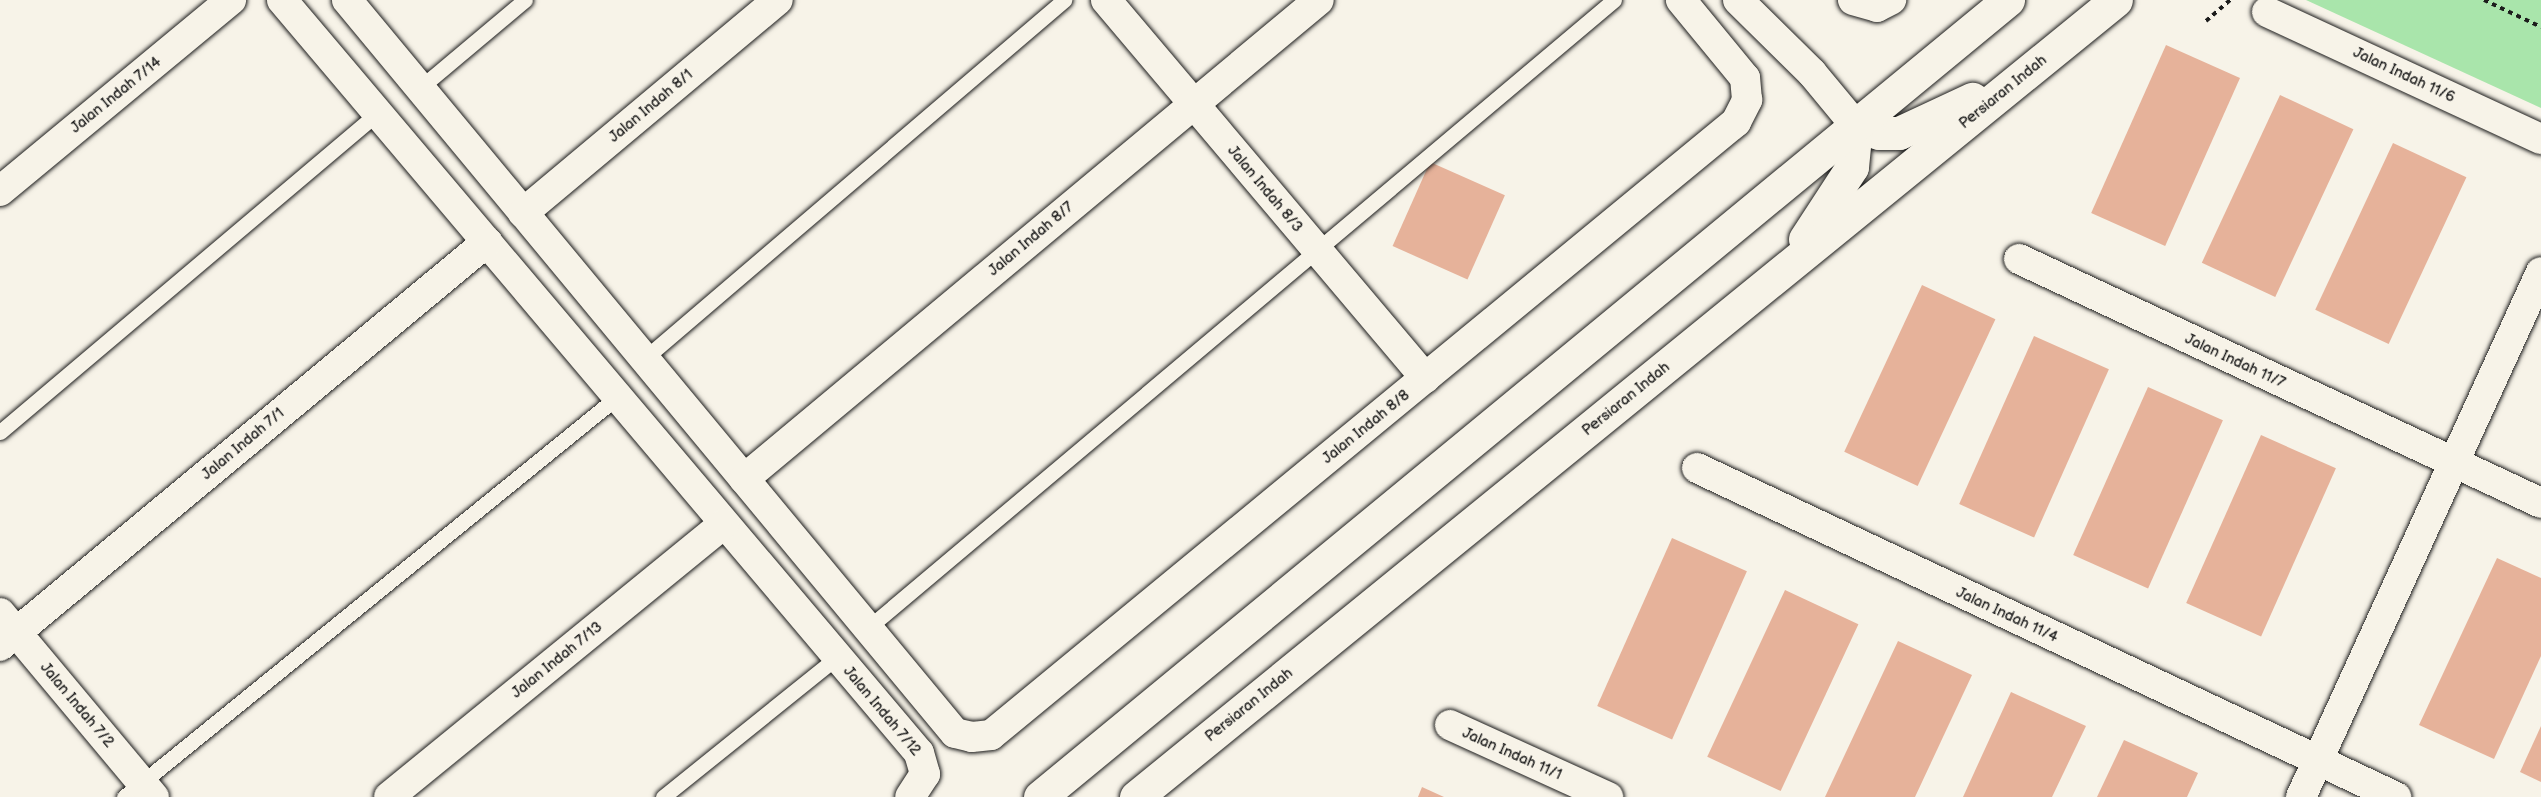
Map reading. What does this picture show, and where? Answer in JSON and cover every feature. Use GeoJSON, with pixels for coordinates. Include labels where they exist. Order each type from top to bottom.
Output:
{"type":"FeatureCollection","features":[{"type":"Feature","properties":{"kind":"main road"},"geometry":{"type":"LineString","coordinates":[[1040,797],[2008,0]]}},
{"type":"Feature","properties":{"kind":"main road","name":"Persiaran Indah"},"geometry":{"type":"LineString","coordinates":[[1136,797],[2116,0]]}},
{"type":"Feature","properties":{"kind":"main road"},"geometry":{"type":"LineString","coordinates":[[1856,126],[1879,133],[1899,133],[1934,120],[2037,64]]}},
{"type":"Feature","properties":{"kind":"main road"},"geometry":{"type":"LineString","coordinates":[[1779,274],[1852,167],[1856,126]]}},
{"type":"Feature","properties":{"kind":"street","name":"Jalan Indah 7/14"},"geometry":{"type":"LineString","coordinates":[[0,191],[231,0]]}},
{"type":"Feature","properties":{"kind":"street","name":"Jalan Indah 7/12"},"geometry":{"type":"LineString","coordinates":[[282,0],[924,763],[922,784],[910,797]]}},
{"type":"Feature","properties":{"kind":"street"},"geometry":{"type":"LineString","coordinates":[[347,0],[868,628]]}},
{"type":"Feature","properties":{"kind":"street","name":"Jalan Indah 8/1"},"geometry":{"type":"LineString","coordinates":[[523,213],[778,0]]}},
{"type":"Feature","properties":{"kind":"street","name":"Jalan Indah 8/3"},"geometry":{"type":"LineString","coordinates":[[1106,0],[1426,378]]}},
{"type":"Feature","properties":{"kind":"street","name":"Jalan Indah 8/7"},"geometry":{"type":"LineString","coordinates":[[744,479],[1192,103],[1319,0]]}},
{"type":"Feature","properties":{"kind":"street","name":"Jalan Indah 8/8"},"geometry":{"type":"LineString","coordinates":[[868,628],[956,733],[972,737],[991,735],[1736,122],[1748,100],[1745,78],[1681,0]]}},
{"type":"Feature","properties":{"kind":"street"},"geometry":{"type":"LineString","coordinates":[[1737,0],[1812,73],[1856,126]]}},
{"type":"Feature","properties":{"kind":"street"},"geometry":{"type":"LineString","coordinates":[[1767,0],[1812,73]]}},
{"type":"Feature","properties":{"kind":"street"},"geometry":{"type":"LineString","coordinates":[[1854,0],[1877,7],[1891,0]]}},
{"type":"Feature","properties":{"kind":"street","name":"Jalan Indah 11/6"},"geometry":{"type":"LineString","coordinates":[[2267,12],[2541,139]]}},
{"type":"Feature","properties":{"kind":"street","name":"Jalan Indah 7/1"},"geometry":{"type":"LineString","coordinates":[[6,630],[486,242]]}},
{"type":"Feature","properties":{"kind":"street","name":"Jalan Indah 11/7"},"geometry":{"type":"LineString","coordinates":[[2019,259],[2451,463],[2541,503]]}},
{"type":"Feature","properties":{"kind":"street"},"geometry":{"type":"LineString","coordinates":[[2301,797],[2451,463],[2541,272]]}},
{"type":"Feature","properties":{"kind":"street","name":"Jalan Indah 11/4"},"geometry":{"type":"LineString","coordinates":[[1697,468],[2396,797]]}},
{"type":"Feature","properties":{"kind":"street","name":"Jalan Indah 7/13"},"geometry":{"type":"LineString","coordinates":[[389,797],[724,524]]}},
{"type":"Feature","properties":{"kind":"street","name":"Jalan Indah 7/2"},"geometry":{"type":"LineString","coordinates":[[6,630],[140,792]]}},
{"type":"Feature","properties":{"kind":"street","name":"Jalan Indah 11/1"},"geometry":{"type":"LineString","coordinates":[[1450,725],[1608,797]]}},
{"type":"Feature","properties":{"kind":"lane"},"geometry":{"type":"LineString","coordinates":[[420,88],[525,0]]}},
{"type":"Feature","properties":{"kind":"lane"},"geometry":{"type":"LineString","coordinates":[[644,359],[1064,0]]}},
{"type":"Feature","properties":{"kind":"lane"},"geometry":{"type":"LineString","coordinates":[[868,628],[1315,249],[1614,0]]}},
{"type":"Feature","properties":{"kind":"lane"},"geometry":{"type":"LineString","coordinates":[[0,432],[378,113]]}},
{"type":"Feature","properties":{"kind":"lane"},"geometry":{"type":"LineString","coordinates":[[140,792],[618,397]]}},
{"type":"Feature","properties":{"kind":"lane"},"geometry":{"type":"LineString","coordinates":[[663,797],[837,657]]}},
{"type":"Feature","properties":{"kind":"path"},"geometry":{"type":"LineString","coordinates":[[2206,21],[2230,0]]}},
{"type":"Feature","properties":{"kind":"path"},"geometry":{"type":"LineString","coordinates":[[2484,0],[2541,27]]}},
{"type":"Feature","properties":{"kind":"green space"},"geometry":{"type":"Polygon","coordinates":[[[2306,0],[2541,0],[2541,108],[2306,0]]]}},
{"type":"Feature","properties":{"kind":"building"},"geometry":{"type":"Polygon","coordinates":[[[2166,45],[2240,78],[2165,246],[2091,213],[2166,45]]]}},
{"type":"Feature","properties":{"kind":"building"},"geometry":{"type":"Polygon","coordinates":[[[2280,95],[2353,129],[2275,297],[2202,263],[2280,95]]]}},
{"type":"Feature","properties":{"kind":"building"},"geometry":{"type":"Polygon","coordinates":[[[2393,143],[2466,177],[2389,344],[2315,310],[2393,143]]]}},
{"type":"Feature","properties":{"kind":"building"},"geometry":{"type":"Polygon","coordinates":[[[1430,162],[1505,195],[1467,279],[1393,246],[1430,162]]]}},
{"type":"Feature","properties":{"kind":"building"},"geometry":{"type":"Polygon","coordinates":[[[1922,285],[1995,319],[1918,486],[1844,452],[1922,285]]]}},
{"type":"Feature","properties":{"kind":"building"},"geometry":{"type":"Polygon","coordinates":[[[2034,336],[2109,369],[2034,537],[1959,504],[2034,336]]]}},
{"type":"Feature","properties":{"kind":"building"},"geometry":{"type":"Polygon","coordinates":[[[2148,387],[2223,420],[2148,588],[2073,555],[2148,387]]]}},
{"type":"Feature","properties":{"kind":"building"},"geometry":{"type":"Polygon","coordinates":[[[2261,435],[2336,468],[2261,636],[2186,603],[2261,435]]]}},
{"type":"Feature","properties":{"kind":"building"},"geometry":{"type":"Polygon","coordinates":[[[1672,538],[1747,571],[1672,739],[1597,706],[1672,538]]]}},
{"type":"Feature","properties":{"kind":"building"},"geometry":{"type":"Polygon","coordinates":[[[2497,558],[2541,578],[2541,656],[2494,759],[2419,725],[2497,558]]]}},
{"type":"Feature","properties":{"kind":"building"},"geometry":{"type":"Polygon","coordinates":[[[1785,590],[1858,624],[1781,791],[1707,757],[1785,590]]]}},
{"type":"Feature","properties":{"kind":"building"},"geometry":{"type":"Polygon","coordinates":[[[1898,641],[1972,675],[1915,797],[1825,797],[1898,641]]]}},
{"type":"Feature","properties":{"kind":"building"},"geometry":{"type":"Polygon","coordinates":[[[2011,692],[2086,726],[2052,797],[1963,797],[2011,692]]]}},
{"type":"Feature","properties":{"kind":"building"},"geometry":{"type":"Polygon","coordinates":[[[2541,726],[2541,782],[2520,772],[2541,726]]]}},
{"type":"Feature","properties":{"kind":"building"},"geometry":{"type":"Polygon","coordinates":[[[2124,740],[2198,773],[2187,797],[2097,797],[2124,740]]]}},
{"type":"Feature","properties":{"kind":"building"},"geometry":{"type":"Polygon","coordinates":[[[1422,787],[1444,797],[1418,797],[1422,787]]]}}]}
